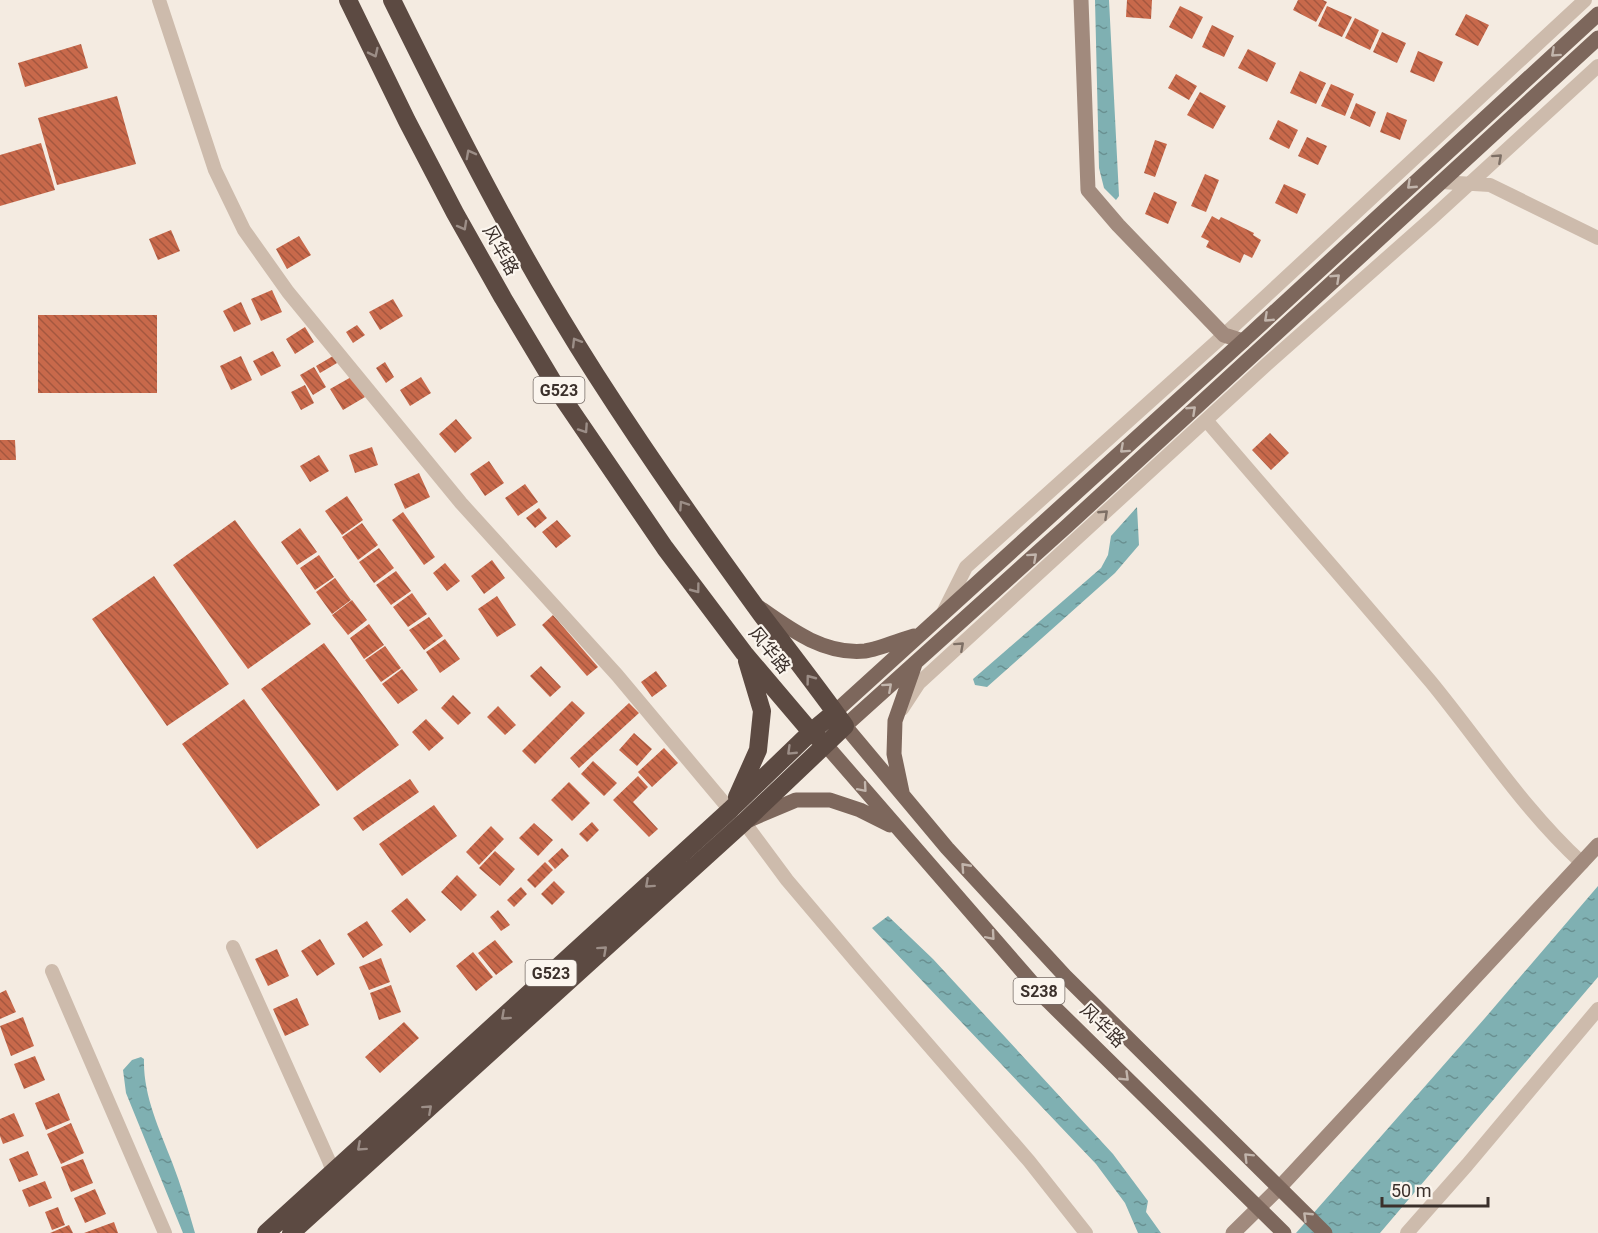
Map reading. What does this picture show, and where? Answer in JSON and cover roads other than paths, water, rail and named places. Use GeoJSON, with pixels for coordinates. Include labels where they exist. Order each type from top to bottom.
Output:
{"type":"FeatureCollection","features":[{"type":"Feature","properties":{"kind":"highway","name":"风华路"},"geometry":{"type":"LineString","coordinates":[[348,0],[455,213],[564,400],[665,548],[744,653],[811,732],[825,744]]}},
{"type":"Feature","properties":{"kind":"highway","name":"风华路"},"geometry":{"type":"LineString","coordinates":[[392,0],[487,188],[541,284],[596,374],[694,522],[840,719]]}},
{"type":"Feature","properties":{"kind":"highway"},"geometry":{"type":"LineString","coordinates":[[730,810],[758,750],[762,711],[744,653]]}},
{"type":"Feature","properties":{"kind":"highway","name":"G523"},"geometry":{"type":"LineString","coordinates":[[266,1233],[730,810],[811,732],[840,719]]}},
{"type":"Feature","properties":{"kind":"highway","name":"G523"},"geometry":{"type":"LineString","coordinates":[[291,1233],[744,822],[825,744],[840,719]]}},
{"type":"Feature","properties":{"kind":"main road"},"geometry":{"type":"LineString","coordinates":[[840,719],[920,634],[1598,14]]}},
{"type":"Feature","properties":{"kind":"main road"},"geometry":{"type":"LineString","coordinates":[[840,719],[915,663],[1598,38]]}},
{"type":"Feature","properties":{"kind":"main road"},"geometry":{"type":"LineString","coordinates":[[754,605],[791,629],[830,649],[866,651],[920,634]]}},
{"type":"Feature","properties":{"kind":"main road"},"geometry":{"type":"LineString","coordinates":[[903,795],[894,754],[895,721],[915,663]]}},
{"type":"Feature","properties":{"kind":"main road","name":"风华路"},"geometry":{"type":"LineString","coordinates":[[840,719],[947,848],[1065,976],[1325,1233]]}},
{"type":"Feature","properties":{"kind":"main road","name":"风华路"},"geometry":{"type":"LineString","coordinates":[[825,744],[1048,1001],[1284,1233]]}},
{"type":"Feature","properties":{"kind":"main road"},"geometry":{"type":"LineString","coordinates":[[744,822],[796,800],[830,800],[861,810],[899,829]]}},
{"type":"Feature","properties":{"kind":"street"},"geometry":{"type":"LineString","coordinates":[[159,0],[215,170],[244,230],[256,248],[288,292],[460,503],[617,675],[730,810]]}},
{"type":"Feature","properties":{"kind":"street"},"geometry":{"type":"LineString","coordinates":[[1082,0],[1088,190],[1118,225],[1224,335],[1243,341],[1267,364]]}},
{"type":"Feature","properties":{"kind":"street"},"geometry":{"type":"LineString","coordinates":[[942,615],[966,567],[1224,335],[1585,0]]}},
{"type":"Feature","properties":{"kind":"street"},"geometry":{"type":"LineString","coordinates":[[895,721],[919,683],[1267,364],[1432,218],[1598,66]]}},
{"type":"Feature","properties":{"kind":"street"},"geometry":{"type":"LineString","coordinates":[[1441,182],[1490,185],[1598,238]]}},
{"type":"Feature","properties":{"kind":"street"},"geometry":{"type":"LineString","coordinates":[[1206,420],[1432,683],[1559,842],[1582,863]]}},
{"type":"Feature","properties":{"kind":"street"},"geometry":{"type":"LineString","coordinates":[[744,822],[859,965],[1029,1161],[1086,1233]]}},
{"type":"Feature","properties":{"kind":"street"},"geometry":{"type":"LineString","coordinates":[[1233,1233],[1259,1208],[1284,1193],[1598,845]]}},
{"type":"Feature","properties":{"kind":"street"},"geometry":{"type":"LineString","coordinates":[[233,947],[333,1172]]}},
{"type":"Feature","properties":{"kind":"street"},"geometry":{"type":"LineString","coordinates":[[52,971],[165,1233]]}},
{"type":"Feature","properties":{"kind":"street"},"geometry":{"type":"LineString","coordinates":[[1407,1233],[1598,1009]]}},
{"type":"Feature","properties":{"kind":"water"},"geometry":{"type":"Polygon","coordinates":[[[1095,0],[1109,0],[1119,196],[1116,200],[1104,188],[1099,168],[1095,0]]]}},
{"type":"Feature","properties":{"kind":"water"},"geometry":{"type":"Polygon","coordinates":[[[1137,507],[1139,545],[1115,573],[987,687],[975,685],[973,679],[1101,568],[1108,555],[1111,536],[1137,507]]]}},
{"type":"Feature","properties":{"kind":"water"},"geometry":{"type":"Polygon","coordinates":[[[1598,886],[1598,977],[1380,1233],[1296,1233],[1485,1018],[1598,886]]]}},
{"type":"Feature","properties":{"kind":"water"},"geometry":{"type":"Polygon","coordinates":[[[888,916],[933,959],[1113,1154],[1148,1201],[1146,1212],[1161,1233],[1138,1233],[1125,1203],[1096,1164],[872,928],[888,916]]]}},
{"type":"Feature","properties":{"kind":"water"},"geometry":{"type":"Polygon","coordinates":[[[141,1057],[144,1059],[146,1086],[153,1111],[195,1233],[183,1233],[126,1093],[123,1070],[132,1060],[141,1057]]]}}]}
